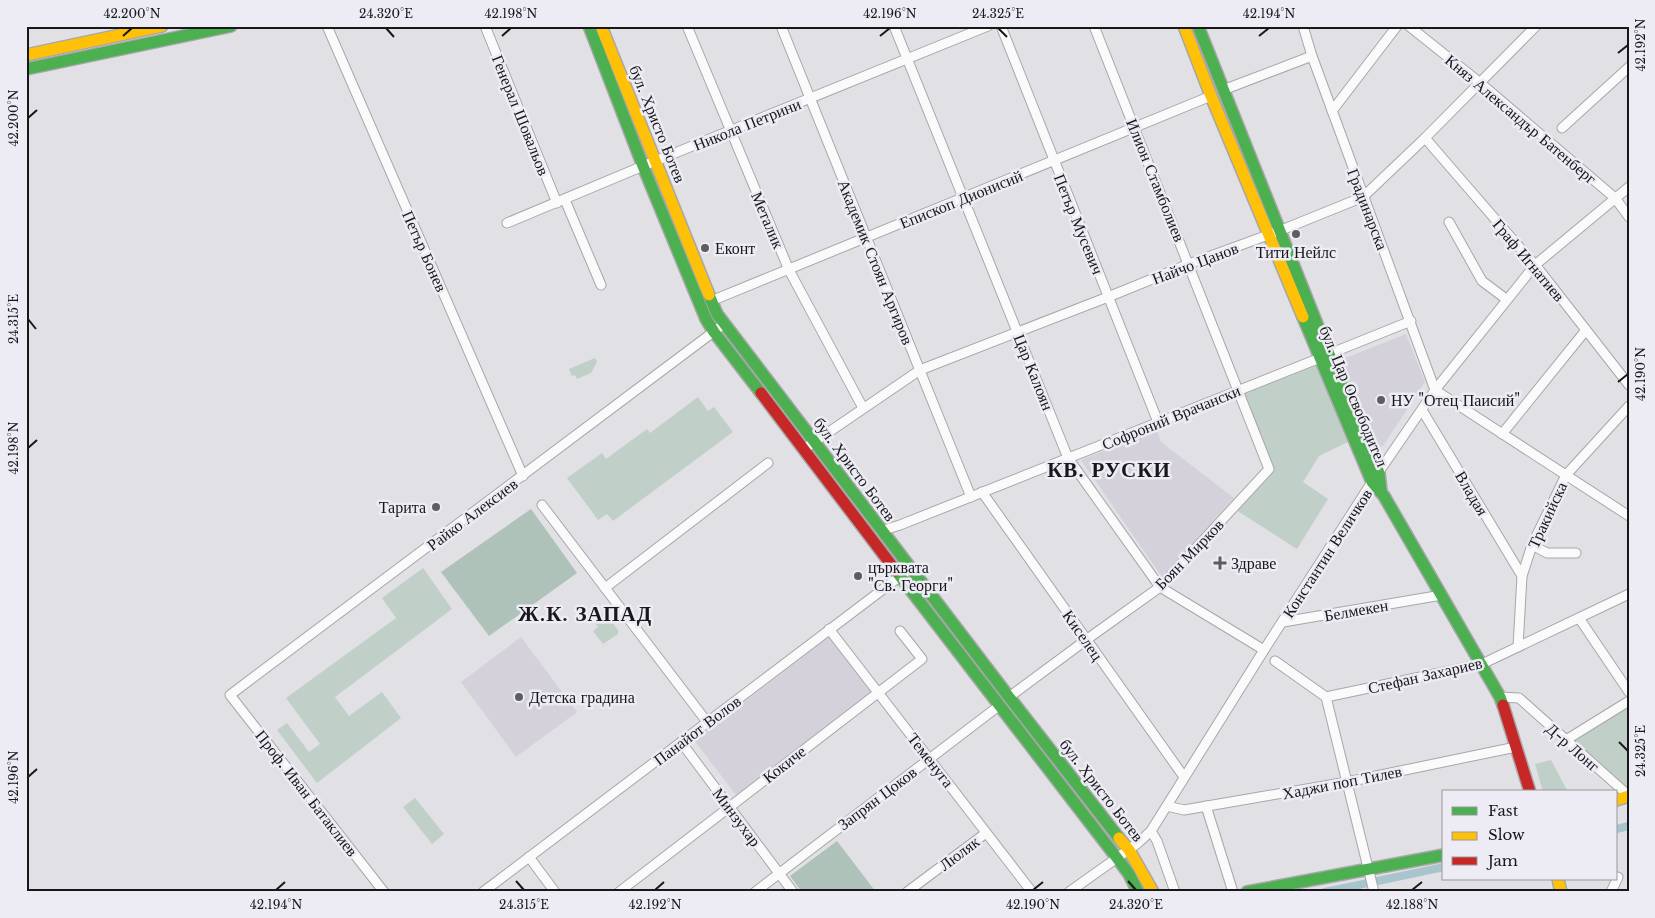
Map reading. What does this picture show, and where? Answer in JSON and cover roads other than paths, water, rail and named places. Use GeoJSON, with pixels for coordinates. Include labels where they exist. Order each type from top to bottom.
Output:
{"type":"FeatureCollection","features":[{"type":"Feature","properties":{"kind":"main road"},"geometry":{"type":"LineString","coordinates":[[26,55],[162,26]]}},
{"type":"Feature","properties":{"kind":"main road"},"geometry":{"type":"LineString","coordinates":[[26,69],[231,26]]}},
{"type":"Feature","properties":{"kind":"main road","name":"бул. Христо Ботев"},"geometry":{"type":"LineString","coordinates":[[589,26],[700,306],[714,332],[804,449],[1009,697],[1129,850],[1152,892]]}},
{"type":"Feature","properties":{"kind":"main road","name":"бул. Христо Ботев"},"geometry":{"type":"LineString","coordinates":[[601,26],[656,161],[716,300],[724,324],[882,531],[906,572],[1000,705],[1092,827],[1118,857],[1130,874],[1138,892]]}},
{"type":"Feature","properties":{"kind":"main road","name":"бул. Цар Освободител"},"geometry":{"type":"LineString","coordinates":[[1184,26],[1211,96],[1371,453],[1376,477]]}},
{"type":"Feature","properties":{"kind":"main road","name":"бул. Цар Освободител"},"geometry":{"type":"LineString","coordinates":[[1198,26],[1274,233]]}},
{"type":"Feature","properties":{"kind":"main road","name":"бул. Цар Освободител"},"geometry":{"type":"LineString","coordinates":[[1327,355],[1381,491],[1500,697],[1529,790]]}},
{"type":"Feature","properties":{"kind":"main road"},"geometry":{"type":"LineString","coordinates":[[1247,892],[1442,855]]}},
{"type":"Feature","properties":{"kind":"street","name":"Петър Бонев"},"geometry":{"type":"LineString","coordinates":[[326,26],[523,476]]}},
{"type":"Feature","properties":{"kind":"street","name":"Генерал Шовальов"},"geometry":{"type":"LineString","coordinates":[[485,26],[561,202],[600,285]]}},
{"type":"Feature","properties":{"kind":"street","name":"Металик"},"geometry":{"type":"LineString","coordinates":[[687,26],[789,270],[863,408]]}},
{"type":"Feature","properties":{"kind":"street","name":"Академик Стоян Аргиров"},"geometry":{"type":"LineString","coordinates":[[781,26],[971,497]]}},
{"type":"Feature","properties":{"kind":"street","name":"Цар Калоян"},"geometry":{"type":"LineString","coordinates":[[894,26],[1068,458],[1160,587],[1264,650]]}},
{"type":"Feature","properties":{"kind":"street","name":"Никола Петрини"},"geometry":{"type":"LineString","coordinates":[[507,223],[988,26]]}},
{"type":"Feature","properties":{"kind":"street","name":"Петър Мусевич"},"geometry":{"type":"LineString","coordinates":[[1000,26],[1158,422]]}},
{"type":"Feature","properties":{"kind":"street","name":"Илион Стамболиев"},"geometry":{"type":"LineString","coordinates":[[1094,26],[1239,390]]}},
{"type":"Feature","properties":{"kind":"street","name":"Градинарска"},"geometry":{"type":"LineString","coordinates":[[1303,26],[1363,197],[1411,321],[1435,390]]}},
{"type":"Feature","properties":{"kind":"street"},"geometry":{"type":"LineString","coordinates":[[1332,111],[1398,26]]}},
{"type":"Feature","properties":{"kind":"street","name":"Княз Александър Батенберг"},"geometry":{"type":"LineString","coordinates":[[1409,26],[1479,82],[1615,198],[1629,217]]}},
{"type":"Feature","properties":{"kind":"street","name":"Найчо Цанов"},"geometry":{"type":"LineString","coordinates":[[804,449],[920,370],[1363,197],[1425,138],[1536,26]]}},
{"type":"Feature","properties":{"kind":"street"},"geometry":{"type":"LineString","coordinates":[[1222,90],[1312,56]]}},
{"type":"Feature","properties":{"kind":"street"},"geometry":{"type":"LineString","coordinates":[[1562,128],[1629,68]]}},
{"type":"Feature","properties":{"kind":"street","name":"Епископ Дионисий"},"geometry":{"type":"LineString","coordinates":[[716,300],[1211,96]]}},
{"type":"Feature","properties":{"kind":"street","name":"Граф Игнатиев"},"geometry":{"type":"LineString","coordinates":[[1425,138],[1534,265],[1629,385]]}},
{"type":"Feature","properties":{"kind":"street","name":"Константин Величков"},"geometry":{"type":"LineString","coordinates":[[1118,857],[1151,831],[1264,650],[1435,390],[1534,265],[1629,187]]}},
{"type":"Feature","properties":{"kind":"street"},"geometry":{"type":"LineString","coordinates":[[1449,222],[1482,281],[1506,299]]}},
{"type":"Feature","properties":{"kind":"street","name":"Софроний Врачански"},"geometry":{"type":"LineString","coordinates":[[882,531],[1411,321]]}},
{"type":"Feature","properties":{"kind":"street","name":"Райко Алексиев"},"geometry":{"type":"LineString","coordinates":[[230,695],[724,324]]}},
{"type":"Feature","properties":{"kind":"street"},"geometry":{"type":"LineString","coordinates":[[1502,434],[1586,330]]}},
{"type":"Feature","properties":{"kind":"street","name":"Боян Мирков"},"geometry":{"type":"LineString","coordinates":[[1009,697],[1160,587],[1269,469],[1239,390]]}},
{"type":"Feature","properties":{"kind":"street"},"geometry":{"type":"LineString","coordinates":[[1435,390],[1629,516]]}},
{"type":"Feature","properties":{"kind":"street","name":"Тракийска"},"geometry":{"type":"LineString","coordinates":[[1518,647],[1522,576],[1532,545],[1566,475],[1629,406]]}},
{"type":"Feature","properties":{"kind":"street","name":"Владая"},"geometry":{"type":"LineString","coordinates":[[1422,410],[1522,576]]}},
{"type":"Feature","properties":{"kind":"street"},"geometry":{"type":"LineString","coordinates":[[1371,453],[1378,457],[1391,456]]}},
{"type":"Feature","properties":{"kind":"street"},"geometry":{"type":"LineString","coordinates":[[605,588],[768,463]]}},
{"type":"Feature","properties":{"kind":"street","name":"Киселец"},"geometry":{"type":"LineString","coordinates":[[982,492],[1184,777]]}},
{"type":"Feature","properties":{"kind":"street"},"geometry":{"type":"LineString","coordinates":[[542,505],[707,722]]}},
{"type":"Feature","properties":{"kind":"street"},"geometry":{"type":"LineString","coordinates":[[1532,545],[1547,552],[1576,553]]}},
{"type":"Feature","properties":{"kind":"street","name":"Панайот Волов"},"geometry":{"type":"LineString","coordinates":[[483,892],[906,572]]}},
{"type":"Feature","properties":{"kind":"street","name":"Стефан Захариев"},"geometry":{"type":"LineString","coordinates":[[1326,697],[1482,664],[1629,594]]}},
{"type":"Feature","properties":{"kind":"street","name":"Белмекен"},"geometry":{"type":"LineString","coordinates":[[1283,622],[1442,595]]}},
{"type":"Feature","properties":{"kind":"street"},"geometry":{"type":"LineString","coordinates":[[1579,618],[1629,692]]}},
{"type":"Feature","properties":{"kind":"street","name":"Теменуга"},"geometry":{"type":"LineString","coordinates":[[829,629],[1032,892]]}},
{"type":"Feature","properties":{"kind":"street","name":"Кокиче"},"geometry":{"type":"LineString","coordinates":[[619,892],[922,659],[900,631]]}},
{"type":"Feature","properties":{"kind":"street"},"geometry":{"type":"LineString","coordinates":[[1276,661],[1326,697],[1374,888]]}},
{"type":"Feature","properties":{"kind":"street","name":"Проф. Иван Батаклиев"},"geometry":{"type":"LineString","coordinates":[[230,695],[384,892]]}},
{"type":"Feature","properties":{"kind":"street","name":"Д-р Лонг"},"geometry":{"type":"LineString","coordinates":[[1500,697],[1519,698],[1628,795]]}},
{"type":"Feature","properties":{"kind":"street"},"geometry":{"type":"LineString","coordinates":[[1566,740],[1629,702]]}},
{"type":"Feature","properties":{"kind":"street","name":"Запрян Цоков"},"geometry":{"type":"LineString","coordinates":[[755,892],[1000,705]]}},
{"type":"Feature","properties":{"kind":"street","name":"Минзухар"},"geometry":{"type":"LineString","coordinates":[[680,742],[793,892]]}},
{"type":"Feature","properties":{"kind":"street","name":"Хаджи поп Тилев"},"geometry":{"type":"LineString","coordinates":[[1167,806],[1184,810],[1347,782],[1516,747]]}},
{"type":"Feature","properties":{"kind":"street"},"geometry":{"type":"LineString","coordinates":[[1206,806],[1233,892]]}},
{"type":"Feature","properties":{"kind":"street"},"geometry":{"type":"LineString","coordinates":[[1151,831],[1157,841],[1175,892]]}},
{"type":"Feature","properties":{"kind":"street","name":"Люляк"},"geometry":{"type":"LineString","coordinates":[[907,892],[986,833]]}},
{"type":"Feature","properties":{"kind":"street"},"geometry":{"type":"LineString","coordinates":[[529,857],[555,892]]}},
{"type":"Feature","properties":{"kind":"street"},"geometry":{"type":"LineString","coordinates":[[1069,892],[1118,857]]}},
{"type":"Feature","properties":{"kind":"street"},"geometry":{"type":"LineString","coordinates":[[1611,892],[1617,880]]}},
{"type":"Feature","properties":{"kind":"waterway"},"geometry":{"type":"LineString","coordinates":[[1618,829],[1629,826]]}},
{"type":"Feature","properties":{"kind":"waterway"},"geometry":{"type":"LineString","coordinates":[[1325,892],[1442,867]]}},
{"type":"Feature","properties":{"kind":"place","name":"Тити Нейлс"},"geometry":{"type":"Point","coordinates":[1296,234]}},
{"type":"Feature","properties":{"kind":"place","name":"Еконт"},"geometry":{"type":"Point","coordinates":[705,248]}},
{"type":"Feature","properties":{"kind":"place","name":"НУ \"Отец Паисий\""},"geometry":{"type":"Point","coordinates":[1381,400]}},
{"type":"Feature","properties":{"kind":"place","name":"Тарита"},"geometry":{"type":"Point","coordinates":[436,507]}},
{"type":"Feature","properties":{"kind":"place","name":"Здраве"},"geometry":{"type":"Point","coordinates":[1220,563]}},
{"type":"Feature","properties":{"kind":"place","name":"църквата \"Св. Георги\""},"geometry":{"type":"Point","coordinates":[858,576]}},
{"type":"Feature","properties":{"kind":"place","name":"Детска градина"},"geometry":{"type":"Point","coordinates":[519,697]}},
{"type":"Feature","properties":{"kind":"district","name":"КВ. РУСКИ"},"geometry":{"type":"Point","coordinates":[1109,470]}},
{"type":"Feature","properties":{"kind":"district","name":"Ж.К. ЗАПАД"},"geometry":{"type":"Point","coordinates":[585,614]}}]}
